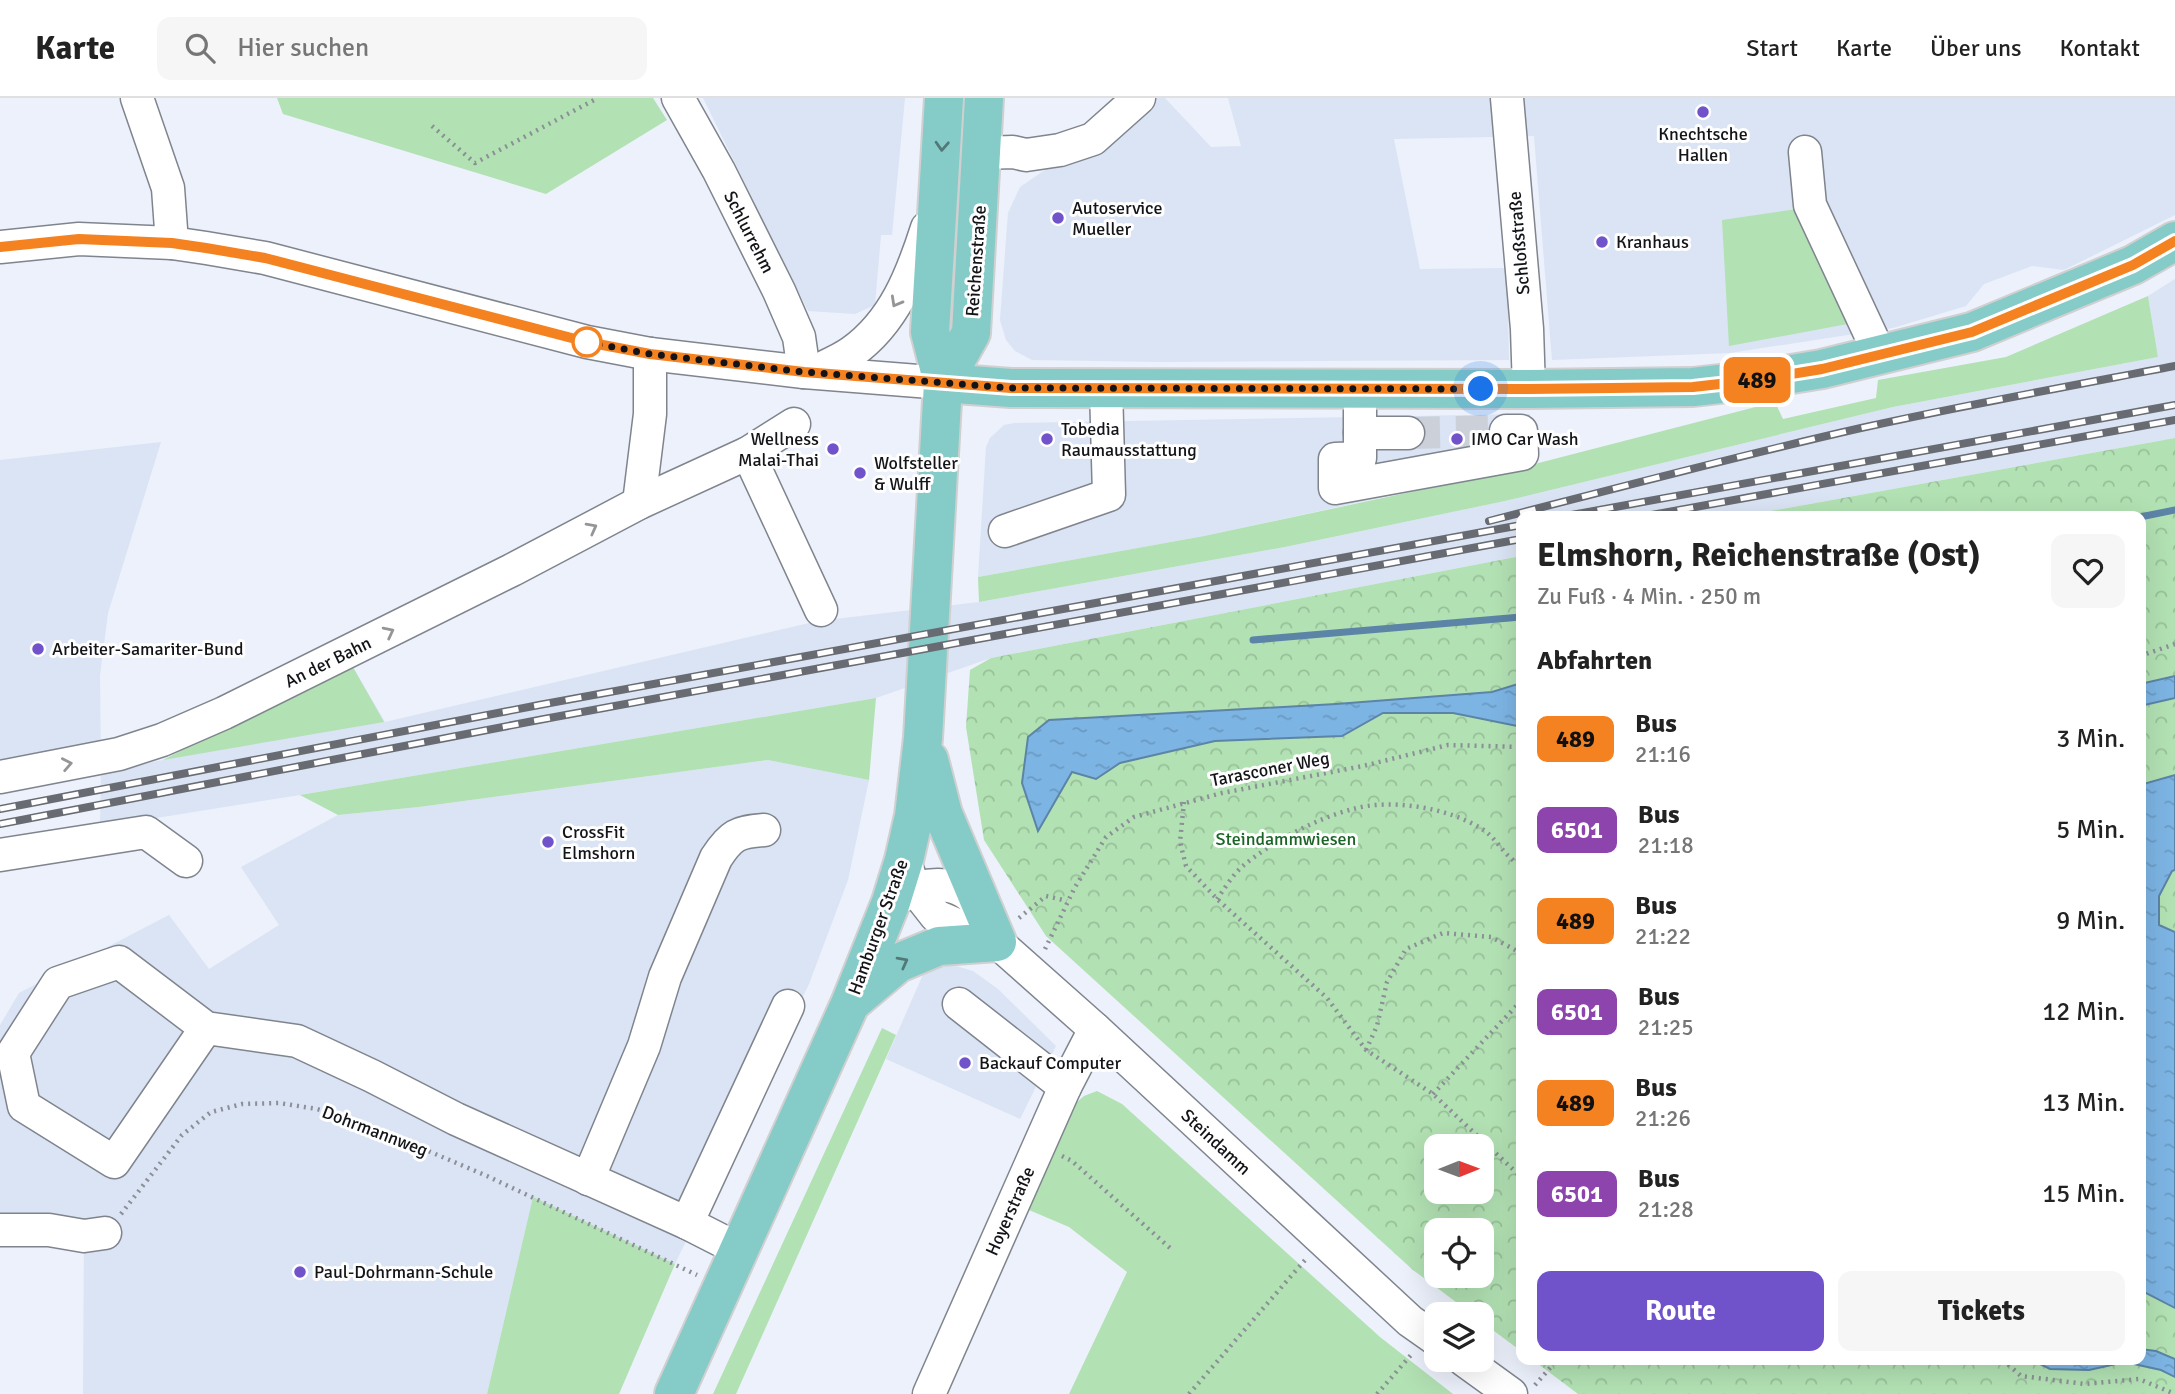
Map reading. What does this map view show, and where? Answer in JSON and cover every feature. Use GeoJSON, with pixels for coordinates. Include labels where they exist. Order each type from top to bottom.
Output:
{"type":"FeatureCollection","features":[{"type":"Feature","properties":{"kind":"main road"},"geometry":{"type":"LineString","coordinates":[[944,98],[930,332],[943,383],[1011,388],[1529,389],[1693,387],[1755,380],[1822,369],[1972,332],[2133,265],[2175,241]]}},
{"type":"Feature","properties":{"kind":"main road","name":"Reichenstraße"},"geometry":{"type":"LineString","coordinates":[[943,383],[971,333],[984,98]]}},
{"type":"Feature","properties":{"kind":"main road","name":"Hamburger Straße"},"geometry":{"type":"LineString","coordinates":[[674,1394],[903,884],[923,738],[943,383]]}},
{"type":"Feature","properties":{"kind":"main road"},"geometry":{"type":"LineString","coordinates":[[850,1004],[898,963],[939,946],[1009,930],[943,814],[923,738]]}},
{"type":"Feature","properties":{"kind":"street"},"geometry":{"type":"LineString","coordinates":[[137,98],[168,188],[172,243]]}},
{"type":"Feature","properties":{"kind":"street","name":"Schlurrehm"},"geometry":{"type":"LineString","coordinates":[[678,98],[719,171],[779,290],[799,337],[809,372]]}},
{"type":"Feature","properties":{"kind":"street","name":"Schloßstraße"},"geometry":{"type":"LineString","coordinates":[[1507,98],[1527,329],[1529,389]]}},
{"type":"Feature","properties":{"kind":"street"},"geometry":{"type":"LineString","coordinates":[[983,153],[1013,152],[1026,155],[1060,150],[1093,139],[1131,101]]}},
{"type":"Feature","properties":{"kind":"street"},"geometry":{"type":"LineString","coordinates":[[1805,152],[1810,205],[1880,355]]}},
{"type":"Feature","properties":{"kind":"street"},"geometry":{"type":"LineString","coordinates":[[809,372],[852,352],[885,322],[914,271],[939,193]]}},
{"type":"Feature","properties":{"kind":"street"},"geometry":{"type":"LineString","coordinates":[[0,247],[79,239],[172,243],[265,258],[587,342],[650,354],[809,372],[943,383]]}},
{"type":"Feature","properties":{"kind":"street"},"geometry":{"type":"LineString","coordinates":[[639,503],[650,414],[650,354]]}},
{"type":"Feature","properties":{"kind":"street"},"geometry":{"type":"LineString","coordinates":[[1005,531],[1109,495],[1106,388]]}},
{"type":"Feature","properties":{"kind":"street"},"geometry":{"type":"LineString","coordinates":[[1360,388],[1360,458],[1335,459],[1335,488],[1522,454],[1521,431],[1506,431]]}},
{"type":"Feature","properties":{"kind":"street","name":"An der Bahn"},"geometry":{"type":"LineString","coordinates":[[0,778],[119,754],[162,740],[224,713],[385,634],[639,503],[748,453],[794,424]]}},
{"type":"Feature","properties":{"kind":"street"},"geometry":{"type":"LineString","coordinates":[[1360,433],[1408,433]]}},
{"type":"Feature","properties":{"kind":"street"},"geometry":{"type":"LineString","coordinates":[[748,453],[821,610]]}},
{"type":"Feature","properties":{"kind":"street"},"geometry":{"type":"LineString","coordinates":[[588,1179],[644,1046],[665,977],[716,858],[728,839],[743,831],[764,830]]}},
{"type":"Feature","properties":{"kind":"street"},"geometry":{"type":"LineString","coordinates":[[0,855],[146,832],[186,861]]}},
{"type":"Feature","properties":{"kind":"street","name":"Steindamm"},"geometry":{"type":"LineString","coordinates":[[903,884],[955,887],[978,902],[1009,930],[1095,1029],[1410,1321],[1424,1347]]}},
{"type":"Feature","properties":{"kind":"street"},"geometry":{"type":"LineString","coordinates":[[206,1028],[114,1162],[24,1106],[13,1053],[58,983],[119,962],[206,1028],[298,1041],[456,1119],[687,1223],[740,1250]]}},
{"type":"Feature","properties":{"kind":"street"},"geometry":{"type":"LineString","coordinates":[[959,1004],[1065,1087]]}},
{"type":"Feature","properties":{"kind":"street"},"geometry":{"type":"LineString","coordinates":[[687,1223],[788,1006]]}},
{"type":"Feature","properties":{"kind":"street","name":"Hoyerstraße"},"geometry":{"type":"LineString","coordinates":[[929,1394],[1065,1087],[1095,1029]]}},
{"type":"Feature","properties":{"kind":"street"},"geometry":{"type":"LineString","coordinates":[[0,1230],[48,1230],[84,1236],[105,1233]]}},
{"type":"Feature","properties":{"kind":"street"},"geometry":{"type":"LineString","coordinates":[[1481,1372],[1511,1394]]}},
{"type":"Feature","properties":{"kind":"path"},"geometry":{"type":"LineString","coordinates":[[432,126],[475,163],[598,98]]}},
{"type":"Feature","properties":{"kind":"path"},"geometry":{"type":"LineString","coordinates":[[2146,654],[2175,644]]}},
{"type":"Feature","properties":{"kind":"path","name":"Tarasconer Weg"},"geometry":{"type":"LineString","coordinates":[[1045,950],[1068,901],[1106,837],[1133,817],[1184,802],[1363,766],[1448,745],[1516,747]]}},
{"type":"Feature","properties":{"kind":"path"},"geometry":{"type":"LineString","coordinates":[[1184,802],[1180,842],[1186,866],[1217,899],[1327,998],[1366,1050],[1433,1094],[1516,1172]]}},
{"type":"Feature","properties":{"kind":"path"},"geometry":{"type":"LineString","coordinates":[[1217,899],[1242,866],[1297,831],[1354,808],[1410,804],[1444,812],[1484,829],[1516,863]]}},
{"type":"Feature","properties":{"kind":"path"},"geometry":{"type":"LineString","coordinates":[[1009,930],[1046,896],[1068,901]]}},
{"type":"Feature","properties":{"kind":"path"},"geometry":{"type":"LineString","coordinates":[[1366,1050],[1377,1026],[1387,982],[1405,949],[1443,933],[1491,937],[1516,950]]}},
{"type":"Feature","properties":{"kind":"path"},"geometry":{"type":"LineString","coordinates":[[1433,1094],[1516,1006]]}},
{"type":"Feature","properties":{"kind":"path","name":"Dohrmannweg"},"geometry":{"type":"LineString","coordinates":[[105,1233],[182,1135],[211,1112],[242,1104],[279,1103],[317,1109],[365,1124],[487,1176],[698,1275]]}},
{"type":"Feature","properties":{"kind":"path"},"geometry":{"type":"LineString","coordinates":[[1039,1146],[1072,1161],[1170,1248]]}},
{"type":"Feature","properties":{"kind":"path"},"geometry":{"type":"LineString","coordinates":[[1189,1394],[1306,1260]]}},
{"type":"Feature","properties":{"kind":"path"},"geometry":{"type":"LineString","coordinates":[[1377,1394],[1424,1347]]}},
{"type":"Feature","properties":{"kind":"path"},"geometry":{"type":"LineString","coordinates":[[1541,1379],[1553,1365]]}},
{"type":"Feature","properties":{"kind":"path"},"geometry":{"type":"LineString","coordinates":[[2009,1365],[2021,1376],[2085,1384],[2139,1379],[2175,1394]]}},
{"type":"Feature","properties":{"kind":"shaded area"},"geometry":{"type":"Polygon","coordinates":[[[703,98],[905,98],[892,235],[881,235],[875,305],[855,314],[808,311],[703,98]]]}},
{"type":"Feature","properties":{"kind":"shaded area"},"geometry":{"type":"Polygon","coordinates":[[[1150,98],[1165,98],[1211,147],[1241,146],[1228,98],[2175,98],[2175,215],[2064,270],[2032,266],[1984,284],[1966,306],[1893,328],[1730,353],[1552,360],[1534,136],[1394,139],[1420,269],[1507,268],[1509,360],[1032,360],[1015,351],[1006,340],[1000,320],[1008,213],[1020,187],[1150,98]]]}},
{"type":"Feature","properties":{"kind":"shaded area"},"geometry":{"type":"Polygon","coordinates":[[[2175,279],[2175,438],[1771,511],[1516,511],[1516,557],[991,658],[876,698],[100,827],[101,771],[163,760],[350,662],[385,722],[818,621],[979,602],[1285,547],[1505,501],[1893,407],[2158,357],[2148,296],[2175,279]]]}},
{"type":"Feature","properties":{"kind":"shaded area"},"geometry":{"type":"Polygon","coordinates":[[[1530,414],[1532,465],[1204,536],[978,577],[986,447],[990,438],[1004,425],[1530,414]]]}},
{"type":"Feature","properties":{"kind":"shaded area"},"geometry":{"type":"Polygon","coordinates":[[[161,442],[108,613],[100,675],[101,771],[0,787],[0,460],[161,442]]]}},
{"type":"Feature","properties":{"kind":"shaded area"},"geometry":{"type":"Polygon","coordinates":[[[768,760],[869,780],[848,880],[809,984],[675,1264],[533,1198],[487,1394],[83,1394],[84,1236],[0,1230],[0,1025],[19,993],[169,915],[209,969],[279,925],[241,867],[338,815],[419,807],[768,760]]]}},
{"type":"Feature","properties":{"kind":"shaded area"},"geometry":{"type":"Polygon","coordinates":[[[946,963],[973,971],[998,989],[1056,1046],[1020,1119],[886,1059],[925,970],[946,963]]]}},
{"type":"Feature","properties":{"kind":"green space"},"geometry":{"type":"Polygon","coordinates":[[[277,98],[653,98],[667,120],[546,194],[283,114],[277,98]]]}},
{"type":"Feature","properties":{"kind":"green space"},"geometry":{"type":"Polygon","coordinates":[[[1797,209],[1853,323],[1729,346],[1722,220],[1797,209]]]}},
{"type":"Feature","properties":{"kind":"green space"},"geometry":{"type":"Polygon","coordinates":[[[2148,296],[2158,357],[1893,407],[1505,501],[1285,547],[979,602],[978,577],[1204,536],[1500,473],[1775,402],[1783,419],[1876,398],[1878,380],[2006,357],[2148,296]]]}},
{"type":"Feature","properties":{"kind":"green space"},"geometry":{"type":"Polygon","coordinates":[[[2175,438],[2175,1394],[1578,1394],[1540,1365],[2146,1365],[2146,511],[1771,511],[2175,438]]]}},
{"type":"Feature","properties":{"kind":"green space","name":"Steindammwiesen"},"geometry":{"type":"Polygon","coordinates":[[[1516,557],[1516,1347],[1494,1331],[1494,1302],[1456,1302],[1437,1288],[1494,1288],[1494,1218],[1424,1218],[1424,1278],[1046,936],[984,840],[966,727],[970,670],[991,658],[1516,557]]]}},
{"type":"Feature","properties":{"kind":"green space"},"geometry":{"type":"Polygon","coordinates":[[[350,662],[384,722],[163,760],[350,662]]]}},
{"type":"Feature","properties":{"kind":"green space"},"geometry":{"type":"Polygon","coordinates":[[[876,698],[869,780],[768,760],[419,807],[338,815],[300,795],[876,698]]]}},
{"type":"Feature","properties":{"kind":"green space"},"geometry":{"type":"Polygon","coordinates":[[[882,1028],[896,1035],[736,1394],[713,1394],[882,1028]]]}},
{"type":"Feature","properties":{"kind":"green space"},"geometry":{"type":"Polygon","coordinates":[[[1097,1091],[1122,1104],[1380,1337],[1453,1394],[1069,1394],[1127,1272],[1069,1227],[1029,1210],[1077,1102],[1097,1091]]]}},
{"type":"Feature","properties":{"kind":"green space"},"geometry":{"type":"Polygon","coordinates":[[[533,1197],[675,1264],[619,1394],[487,1394],[533,1197]]]}},
{"type":"Feature","properties":{"kind":"water"},"geometry":{"type":"Polygon","coordinates":[[[2175,676],[2175,698],[2146,705],[2146,683],[2175,676]]]}},
{"type":"Feature","properties":{"kind":"water"},"geometry":{"type":"Polygon","coordinates":[[[1516,685],[1516,726],[1453,713],[1383,713],[1342,736],[1215,741],[1120,763],[1096,779],[1072,772],[1038,831],[1022,783],[1028,737],[1049,720],[1336,704],[1492,692],[1516,685]]]}},
{"type":"Feature","properties":{"kind":"water"},"geometry":{"type":"Polygon","coordinates":[[[2175,775],[2175,870],[2159,896],[2159,925],[2175,932],[2175,1308],[2146,1293],[2146,783],[2175,775]]]}},
{"type":"Feature","properties":{"kind":"water"},"geometry":{"type":"Polygon","coordinates":[[[2146,1350],[2175,1359],[2175,1377],[2161,1370],[2138,1365],[2146,1365],[2146,1350]]]}},
{"type":"Feature","properties":{"kind":"water"},"geometry":{"type":"Polygon","coordinates":[[[2042,1365],[2112,1365],[2089,1370],[2050,1369],[2042,1365]]]}},
{"type":"Feature","properties":{"kind":"waterway"},"geometry":{"type":"LineString","coordinates":[[2146,516],[2175,510]]}},
{"type":"Feature","properties":{"kind":"waterway"},"geometry":{"type":"LineString","coordinates":[[1253,640],[1516,617]]}},
{"type":"Feature","properties":{"kind":"tunnel"},"geometry":{"type":"LineString","coordinates":[[1408,433],[1506,431]]}},
{"type":"Feature","properties":{"kind":"railway"},"geometry":{"type":"LineString","coordinates":[[1528,511],[1861,428],[2175,366]]}},
{"type":"Feature","properties":{"kind":"railway"},"geometry":{"type":"LineString","coordinates":[[1593,511],[2175,405]]}},
{"type":"Feature","properties":{"kind":"railway"},"geometry":{"type":"LineString","coordinates":[[1674,511],[2175,420]]}},
{"type":"Feature","properties":{"kind":"railway"},"geometry":{"type":"LineString","coordinates":[[1489,521],[1516,514]]}},
{"type":"Feature","properties":{"kind":"railway"},"geometry":{"type":"LineString","coordinates":[[0,809],[539,705],[1516,526]]}},
{"type":"Feature","properties":{"kind":"railway"},"geometry":{"type":"LineString","coordinates":[[0,824],[544,719],[1516,540]]}},
{"type":"Feature","properties":{"kind":"bus line","name":"489"},"geometry":{"type":"LineString","coordinates":[[0,247],[79,239],[172,243],[206,248],[265,258],[587,342],[650,354],[804,372],[1011,388],[1529,389],[1693,387],[1822,369],[1972,332],[2133,265],[2175,241]]}},
{"type":"Feature","properties":{"kind":"place","name":"Knechtsche Hallen"},"geometry":{"type":"Point","coordinates":[1703,112]}},
{"type":"Feature","properties":{"kind":"place","name":"Autoservice Mueller"},"geometry":{"type":"Point","coordinates":[1058,218]}},
{"type":"Feature","properties":{"kind":"place","name":"Kranhaus"},"geometry":{"type":"Point","coordinates":[1602,242]}},
{"type":"Feature","properties":{"kind":"place","name":"Tobedia Raumausstattung"},"geometry":{"type":"Point","coordinates":[1047,439]}},
{"type":"Feature","properties":{"kind":"place","name":"IMO Car Wash"},"geometry":{"type":"Point","coordinates":[1457,439]}},
{"type":"Feature","properties":{"kind":"place","name":"Wellness Malai-Thai"},"geometry":{"type":"Point","coordinates":[833,449]}},
{"type":"Feature","properties":{"kind":"place","name":"Wolfsteller & Wulff"},"geometry":{"type":"Point","coordinates":[860,473]}},
{"type":"Feature","properties":{"kind":"place","name":"Arbeiter-Samariter-Bund"},"geometry":{"type":"Point","coordinates":[38,649]}},
{"type":"Feature","properties":{"kind":"place","name":"CrossFit Elmshorn"},"geometry":{"type":"Point","coordinates":[548,842]}},
{"type":"Feature","properties":{"kind":"place","name":"Backauf Computer"},"geometry":{"type":"Point","coordinates":[965,1063]}},
{"type":"Feature","properties":{"kind":"place","name":"Paul-Dohrmann-Schule"},"geometry":{"type":"Point","coordinates":[300,1272]}},
{"type":"Feature","properties":{"kind":"route"},"geometry":{"type":"LineString","coordinates":[[587,342],[650,354],[804,372],[1011,388],[1481,389]]}}]}
